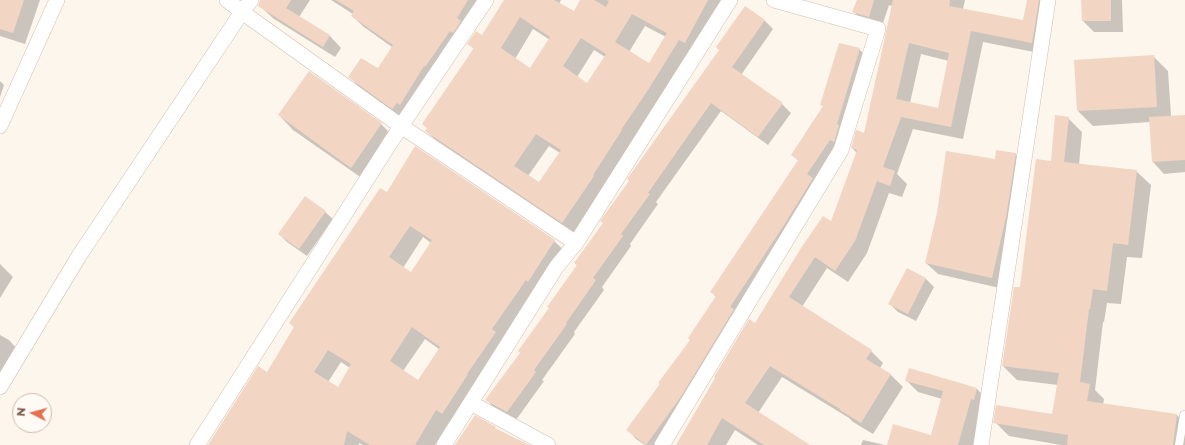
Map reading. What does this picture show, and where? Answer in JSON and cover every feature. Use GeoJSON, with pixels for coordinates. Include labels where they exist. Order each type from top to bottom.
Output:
{"type":"FeatureCollection","features":[{"type":"Feature","properties":{"kind":"street"},"geometry":{"type":"LineString","coordinates":[[0,126],[56,0]]}},
{"type":"Feature","properties":{"kind":"street"},"geometry":{"type":"LineString","coordinates":[[227,0],[247,6],[401,126],[576,243]]}},
{"type":"Feature","properties":{"kind":"street"},"geometry":{"type":"LineString","coordinates":[[197,445],[401,126],[486,0]]}},
{"type":"Feature","properties":{"kind":"street"},"geometry":{"type":"LineString","coordinates":[[444,445],[557,266],[576,243],[730,0]]}},
{"type":"Feature","properties":{"kind":"street"},"geometry":{"type":"LineString","coordinates":[[662,445],[841,150],[878,28],[774,0]]}},
{"type":"Feature","properties":{"kind":"street"},"geometry":{"type":"LineString","coordinates":[[981,445],[1048,0]]}},
{"type":"Feature","properties":{"kind":"street"},"geometry":{"type":"LineString","coordinates":[[0,387],[79,256],[247,6]]}},
{"type":"Feature","properties":{"kind":"street"},"geometry":{"type":"LineString","coordinates":[[471,403],[548,445]]}},
{"type":"Feature","properties":{"kind":"lane"},"geometry":{"type":"LineString","coordinates":[[1179,445],[1185,415]]}},
{"type":"Feature","properties":{"kind":"building"},"geometry":{"type":"Polygon","coordinates":[[[0,0],[24,0],[13,33],[0,29],[0,0]]]}},
{"type":"Feature","properties":{"kind":"building"},"geometry":{"type":"Polygon","coordinates":[[[260,0],[291,0],[286,8],[330,35],[323,47],[258,6],[260,0]]]}},
{"type":"Feature","properties":{"kind":"building"},"geometry":{"type":"Polygon","coordinates":[[[336,0],[468,0],[457,18],[461,21],[453,33],[450,31],[425,67],[424,66],[400,105],[397,103],[392,109],[348,77],[361,58],[378,68],[393,45],[351,16],[354,11],[336,0]]]}},
{"type":"Feature","properties":{"kind":"building"},"geometry":{"type":"Polygon","coordinates":[[[504,0],[554,0],[574,11],[580,0],[594,0],[606,7],[609,1],[606,0],[708,0],[685,43],[679,40],[621,130],[593,175],[594,176],[562,223],[425,131],[427,128],[422,124],[474,48],[467,44],[476,31],[482,35],[504,0]],[[632,14],[615,42],[649,63],[667,33],[632,14]],[[520,17],[501,48],[530,68],[550,37],[520,17]],[[581,38],[563,66],[587,83],[606,54],[581,38]],[[536,134],[514,166],[539,182],[561,150],[536,134]]]}},
{"type":"Feature","properties":{"kind":"building"},"geometry":{"type":"Polygon","coordinates":[[[857,0],[874,0],[869,17],[852,12],[857,0]]]}},
{"type":"Feature","properties":{"kind":"building"},"geometry":{"type":"Polygon","coordinates":[[[893,0],[950,0],[949,6],[1023,20],[1027,0],[1039,0],[1032,43],[971,31],[951,127],[901,117],[883,167],[895,171],[890,186],[877,181],[855,241],[835,271],[815,257],[789,297],[872,350],[866,359],[891,374],[861,423],[770,366],[745,403],[810,445],[764,445],[722,418],[707,445],[676,445],[715,378],[714,377],[749,319],[755,323],[801,248],[823,216],[831,221],[857,150],[851,148],[856,130],[864,133],[893,0]],[[909,43],[896,99],[938,108],[949,53],[909,43]]]}},
{"type":"Feature","properties":{"kind":"building"},"geometry":{"type":"Polygon","coordinates":[[[1081,0],[1111,0],[1111,21],[1082,21],[1081,0]]]}},
{"type":"Feature","properties":{"kind":"building"},"geometry":{"type":"Polygon","coordinates":[[[745,6],[765,20],[732,67],[783,103],[758,137],[711,103],[648,193],[650,194],[621,234],[623,236],[593,278],[596,280],[534,370],[536,372],[507,412],[485,400],[520,353],[518,351],[549,308],[547,307],[577,265],[574,263],[603,223],[600,221],[629,181],[627,179],[719,50],[716,47],[745,6]]]}},
{"type":"Feature","properties":{"kind":"building"},"geometry":{"type":"Polygon","coordinates":[[[839,43],[860,48],[837,124],[839,125],[834,142],[830,140],[807,174],[813,178],[730,307],[734,309],[682,395],[646,445],[626,430],[690,340],[688,338],[716,296],[710,292],[798,160],[791,155],[823,106],[820,105],[839,43]]]}},
{"type":"Feature","properties":{"kind":"building"},"geometry":{"type":"Polygon","coordinates":[[[1154,55],[1157,107],[1077,111],[1074,60],[1154,55]]]}},
{"type":"Feature","properties":{"kind":"building"},"geometry":{"type":"Polygon","coordinates":[[[309,71],[382,123],[351,168],[278,115],[309,71]]]}},
{"type":"Feature","properties":{"kind":"building"},"geometry":{"type":"Polygon","coordinates":[[[1055,115],[1069,117],[1064,162],[1137,170],[1128,245],[1113,243],[1107,291],[1093,289],[1080,382],[1090,384],[1087,401],[1177,414],[1173,445],[1067,445],[1068,435],[993,423],[996,405],[1052,414],[1059,373],[1002,366],[1014,287],[1020,287],[1036,159],[1051,161],[1055,115]]]}},
{"type":"Feature","properties":{"kind":"building"},"geometry":{"type":"Polygon","coordinates":[[[1185,115],[1185,160],[1152,162],[1149,117],[1185,115]]]}},
{"type":"Feature","properties":{"kind":"building"},"geometry":{"type":"Polygon","coordinates":[[[415,146],[555,240],[528,282],[526,280],[492,329],[496,332],[442,414],[436,410],[415,445],[370,445],[347,431],[344,445],[208,445],[258,366],[267,372],[294,327],[289,323],[380,188],[387,192],[415,146]],[[410,226],[389,257],[411,272],[432,240],[410,226]],[[412,327],[390,361],[418,380],[440,347],[412,327]],[[328,350],[314,372],[338,387],[351,364],[328,350]]]}},
{"type":"Feature","properties":{"kind":"building"},"geometry":{"type":"Polygon","coordinates":[[[996,150],[1016,153],[1006,217],[992,278],[925,263],[937,213],[946,151],[995,159],[996,150]]]}},
{"type":"Feature","properties":{"kind":"building"},"geometry":{"type":"Polygon","coordinates":[[[305,196],[326,211],[299,249],[278,234],[305,196]]]}},
{"type":"Feature","properties":{"kind":"building"},"geometry":{"type":"Polygon","coordinates":[[[907,268],[926,278],[908,314],[888,304],[907,268]]]}},
{"type":"Feature","properties":{"kind":"building"},"geometry":{"type":"Polygon","coordinates":[[[909,368],[977,388],[974,400],[971,399],[958,445],[887,445],[893,424],[931,435],[943,391],[905,381],[909,368]]]}},
{"type":"Feature","properties":{"kind":"building"},"geometry":{"type":"Polygon","coordinates":[[[475,415],[496,427],[495,428],[529,445],[455,445],[475,415]]]}}]}
